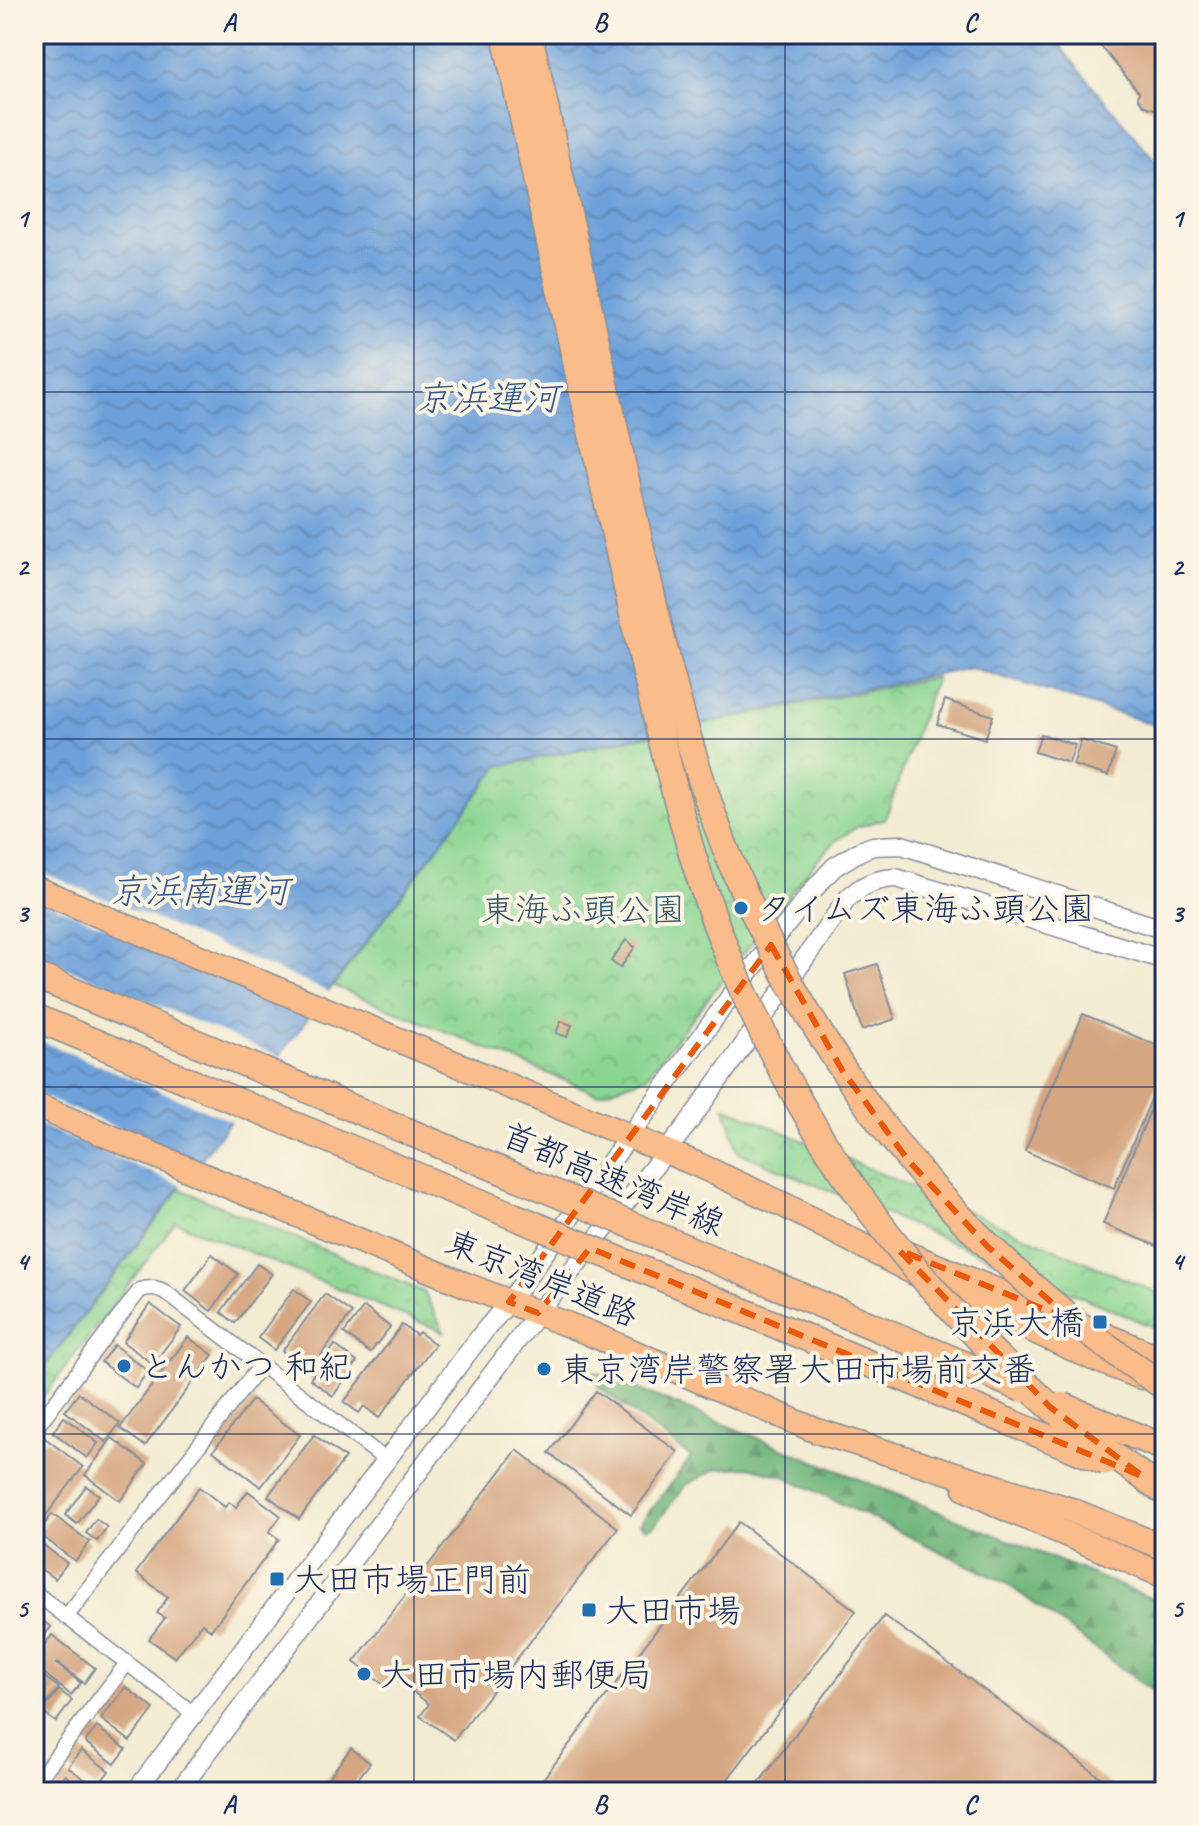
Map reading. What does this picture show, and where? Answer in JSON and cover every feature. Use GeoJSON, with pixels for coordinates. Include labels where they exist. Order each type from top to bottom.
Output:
{"type":"FeatureCollection","features":[{"type":"Feature","properties":{"kind":"highway"},"geometry":{"type":"LineString","coordinates":[[505,34],[611,517],[689,845],[732,965],[760,1028],[814,1128],[858,1197],[913,1266],[975,1336],[1050,1407],[1112,1456],[1165,1489]]}},
{"type":"Feature","properties":{"kind":"highway"},"geometry":{"type":"LineString","coordinates":[[529,34],[659,623],[687,735],[721,837],[749,901],[779,961],[842,1070],[908,1160],[976,1235],[1029,1285],[1101,1343],[1165,1387]]}},
{"type":"Feature","properties":{"kind":"highway"},"geometry":{"type":"LineString","coordinates":[[34,888],[667,1151],[784,1205],[963,1298],[1093,1358],[1165,1387]]}},
{"type":"Feature","properties":{"kind":"highway","name":"首都高速湾岸線"},"geometry":{"type":"LineString","coordinates":[[34,975],[1165,1448]]}},
{"type":"Feature","properties":{"kind":"highway","name":"首都高速湾岸線"},"geometry":{"type":"LineString","coordinates":[[34,1017],[1165,1489]]}},
{"type":"Feature","properties":{"kind":"highway","name":"東京湾岸道路"},"geometry":{"type":"LineString","coordinates":[[34,1105],[817,1431],[1071,1510],[1165,1548]]}},
{"type":"Feature","properties":{"kind":"highway"},"geometry":{"type":"LineString","coordinates":[[784,1205],[992,1287],[1165,1360]]}},
{"type":"Feature","properties":{"kind":"highway"},"geometry":{"type":"LineString","coordinates":[[895,1454],[1009,1510],[1165,1576]]}},
{"type":"Feature","properties":{"kind":"street"},"geometry":{"type":"LineString","coordinates":[[135,1792],[509,1302],[730,997],[834,867],[873,846],[902,845],[1165,930]]}},
{"type":"Feature","properties":{"kind":"street"},"geometry":{"type":"LineString","coordinates":[[178,1792],[538,1313],[667,1151],[847,899],[858,889],[880,879],[896,878],[1165,960]]}},
{"type":"Feature","properties":{"kind":"street"},"geometry":{"type":"LineString","coordinates":[[34,1430],[140,1290],[149,1287],[165,1292],[386,1460]]}},
{"type":"Feature","properties":{"kind":"street"},"geometry":{"type":"LineString","coordinates":[[66,1617],[261,1365]]}},
{"type":"Feature","properties":{"kind":"street"},"geometry":{"type":"LineString","coordinates":[[34,1592],[194,1714]]}},
{"type":"Feature","properties":{"kind":"street"},"geometry":{"type":"LineString","coordinates":[[34,1785],[127,1663]]}},
{"type":"Feature","properties":{"kind":"highlighted area"},"geometry":{"type":"Polygon","coordinates":[[[771,945],[842,1070],[908,1160],[987,1246],[1073,1321],[899,1250],[1050,1407],[1144,1477],[590,1248],[538,1313],[509,1302],[771,945]]]}},
{"type":"Feature","properties":{"kind":"green space","name":"東海ふ頭公園"},"geometry":{"type":"Polygon","coordinates":[[[936,677],[885,819],[857,827],[836,841],[816,861],[646,1077],[598,1094],[334,986],[499,766],[936,677]]]}},
{"type":"Feature","properties":{"kind":"green space"},"geometry":{"type":"Polygon","coordinates":[[[725,1107],[1165,1296],[1165,1332],[738,1152],[725,1107]]]}},
{"type":"Feature","properties":{"kind":"green space"},"geometry":{"type":"Polygon","coordinates":[[[180,1189],[424,1292],[444,1332],[176,1222],[34,1409],[34,1381],[180,1189]]]}},
{"type":"Feature","properties":{"kind":"green space"},"geometry":{"type":"Polygon","coordinates":[[[594,1371],[1165,1604],[1165,1700],[1006,1583],[784,1476],[749,1467],[716,1469],[686,1485],[654,1526],[647,1528],[640,1524],[691,1457],[598,1387],[594,1371]]]}},
{"type":"Feature","properties":{"kind":"water","name":"京浜運河"},"geometry":{"type":"Polygon","coordinates":[[[34,34],[126,34],[150,41],[183,34],[1058,34],[1063,50],[1165,173],[1165,728],[970,667],[499,766],[34,1380],[34,34]]]}},
{"type":"Feature","properties":{"kind":"pier"},"geometry":{"type":"Polygon","coordinates":[[[34,869],[332,993],[315,1015],[34,897],[34,869]]]}},
{"type":"Feature","properties":{"kind":"pier"},"geometry":{"type":"Polygon","coordinates":[[[34,954],[282,1058],[234,1122],[34,1038],[34,954]]]}},
{"type":"Feature","properties":{"kind":"pier"},"geometry":{"type":"Polygon","coordinates":[[[34,1093],[203,1164],[185,1187],[34,1123],[34,1093]]]}},
{"type":"Feature","properties":{"kind":"building"},"geometry":{"type":"Polygon","coordinates":[[[1095,34],[1165,34],[1165,112],[1144,106],[1138,98],[1139,92],[1094,38],[1095,34]]]}},
{"type":"Feature","properties":{"kind":"building"},"geometry":{"type":"Polygon","coordinates":[[[945,700],[993,716],[985,739],[937,724],[945,700]]]}},
{"type":"Feature","properties":{"kind":"building"},"geometry":{"type":"Polygon","coordinates":[[[1041,734],[1075,745],[1069,763],[1035,752],[1041,734]]]}},
{"type":"Feature","properties":{"kind":"building"},"geometry":{"type":"Polygon","coordinates":[[[1081,740],[1116,751],[1108,776],[1073,765],[1081,740]]]}},
{"type":"Feature","properties":{"kind":"building"},"geometry":{"type":"Polygon","coordinates":[[[626,940],[635,947],[620,968],[611,961],[626,940]]]}},
{"type":"Feature","properties":{"kind":"building"},"geometry":{"type":"Polygon","coordinates":[[[877,964],[895,1019],[862,1030],[845,974],[877,964]]]}},
{"type":"Feature","properties":{"kind":"building"},"geometry":{"type":"Polygon","coordinates":[[[1083,1014],[1165,1049],[1165,1066],[1114,1188],[1025,1151],[1083,1014]]]}},
{"type":"Feature","properties":{"kind":"building"},"geometry":{"type":"Polygon","coordinates":[[[561,1021],[572,1025],[567,1037],[556,1033],[561,1021]]]}},
{"type":"Feature","properties":{"kind":"building"},"geometry":{"type":"Polygon","coordinates":[[[1165,1075],[1165,1249],[1103,1224],[1165,1075]]]}},
{"type":"Feature","properties":{"kind":"building"},"geometry":{"type":"Polygon","coordinates":[[[212,1254],[238,1274],[211,1311],[185,1291],[212,1254]]]}},
{"type":"Feature","properties":{"kind":"building"},"geometry":{"type":"Polygon","coordinates":[[[257,1264],[272,1274],[235,1323],[221,1312],[257,1264]]]}},
{"type":"Feature","properties":{"kind":"building"},"geometry":{"type":"Polygon","coordinates":[[[294,1289],[311,1302],[274,1350],[258,1338],[294,1289]]]}},
{"type":"Feature","properties":{"kind":"building"},"geometry":{"type":"Polygon","coordinates":[[[325,1294],[352,1313],[309,1371],[282,1351],[325,1294]]]}},
{"type":"Feature","properties":{"kind":"building"},"geometry":{"type":"Polygon","coordinates":[[[150,1304],[181,1327],[153,1364],[123,1342],[150,1304]]]}},
{"type":"Feature","properties":{"kind":"building"},"geometry":{"type":"Polygon","coordinates":[[[364,1307],[390,1327],[370,1353],[344,1333],[364,1307]]]}},
{"type":"Feature","properties":{"kind":"building"},"geometry":{"type":"Polygon","coordinates":[[[402,1325],[416,1335],[419,1332],[435,1344],[379,1418],[364,1406],[359,1413],[344,1402],[402,1325]]]}},
{"type":"Feature","properties":{"kind":"building"},"geometry":{"type":"Polygon","coordinates":[[[188,1337],[213,1355],[145,1446],[120,1428],[188,1337]]]}},
{"type":"Feature","properties":{"kind":"building"},"geometry":{"type":"Polygon","coordinates":[[[114,1345],[148,1371],[136,1388],[101,1362],[114,1345]]]}},
{"type":"Feature","properties":{"kind":"building"},"geometry":{"type":"Polygon","coordinates":[[[335,1345],[357,1362],[333,1396],[310,1379],[335,1345]]]}},
{"type":"Feature","properties":{"kind":"building"},"geometry":{"type":"Polygon","coordinates":[[[596,1391],[678,1452],[631,1515],[549,1453],[596,1391]]]}},
{"type":"Feature","properties":{"kind":"building"},"geometry":{"type":"Polygon","coordinates":[[[79,1393],[120,1423],[106,1442],[65,1411],[79,1393]]]}},
{"type":"Feature","properties":{"kind":"building"},"geometry":{"type":"Polygon","coordinates":[[[252,1400],[300,1435],[261,1487],[213,1451],[252,1400]]]}},
{"type":"Feature","properties":{"kind":"building"},"geometry":{"type":"Polygon","coordinates":[[[64,1417],[98,1443],[87,1458],[53,1432],[64,1417]]]}},
{"type":"Feature","properties":{"kind":"building"},"geometry":{"type":"Polygon","coordinates":[[[314,1435],[345,1458],[299,1519],[268,1496],[314,1435]]]}},
{"type":"Feature","properties":{"kind":"building"},"geometry":{"type":"Polygon","coordinates":[[[45,1438],[83,1467],[34,1531],[34,1453],[45,1438]]]}},
{"type":"Feature","properties":{"kind":"building"},"geometry":{"type":"Polygon","coordinates":[[[112,1438],[147,1464],[120,1501],[85,1475],[112,1438]]]}},
{"type":"Feature","properties":{"kind":"building"},"geometry":{"type":"Polygon","coordinates":[[[517,1450],[618,1528],[454,1740],[420,1716],[429,1704],[393,1677],[385,1686],[354,1662],[517,1450]]]}},
{"type":"Feature","properties":{"kind":"building"},"geometry":{"type":"Polygon","coordinates":[[[86,1486],[99,1495],[77,1524],[65,1515],[86,1486]]]}},
{"type":"Feature","properties":{"kind":"building"},"geometry":{"type":"Polygon","coordinates":[[[199,1487],[225,1507],[229,1502],[236,1507],[248,1491],[281,1516],[269,1532],[279,1539],[211,1630],[202,1623],[175,1658],[149,1639],[165,1618],[157,1613],[168,1597],[136,1573],[199,1487]]]}},
{"type":"Feature","properties":{"kind":"building"},"geometry":{"type":"Polygon","coordinates":[[[52,1514],[90,1542],[75,1561],[38,1533],[52,1514]]]}},
{"type":"Feature","properties":{"kind":"building"},"geometry":{"type":"Polygon","coordinates":[[[96,1519],[107,1527],[97,1541],[86,1533],[96,1519]]]}},
{"type":"Feature","properties":{"kind":"building"},"geometry":{"type":"Polygon","coordinates":[[[739,1522],[856,1611],[718,1792],[533,1792],[739,1522]]]}},
{"type":"Feature","properties":{"kind":"building"},"geometry":{"type":"Polygon","coordinates":[[[34,1538],[67,1563],[55,1579],[34,1564],[34,1538]]]}},
{"type":"Feature","properties":{"kind":"building"},"geometry":{"type":"Polygon","coordinates":[[[34,1615],[51,1627],[34,1649],[34,1615]]]}},
{"type":"Feature","properties":{"kind":"building"},"geometry":{"type":"Polygon","coordinates":[[[884,1616],[912,1636],[1120,1792],[752,1792],[884,1616]]]}},
{"type":"Feature","properties":{"kind":"building"},"geometry":{"type":"Polygon","coordinates":[[[52,1635],[95,1668],[84,1683],[56,1664],[81,1683],[71,1695],[34,1665],[34,1659],[52,1635]]]}},
{"type":"Feature","properties":{"kind":"building"},"geometry":{"type":"Polygon","coordinates":[[[34,1669],[59,1688],[40,1712],[34,1708],[34,1669]]]}},
{"type":"Feature","properties":{"kind":"building"},"geometry":{"type":"Polygon","coordinates":[[[126,1687],[154,1709],[130,1741],[101,1719],[126,1687]]]}},
{"type":"Feature","properties":{"kind":"building"},"geometry":{"type":"Polygon","coordinates":[[[59,1690],[72,1700],[56,1722],[42,1712],[59,1690]]]}},
{"type":"Feature","properties":{"kind":"building"},"geometry":{"type":"Polygon","coordinates":[[[97,1727],[126,1749],[115,1764],[85,1742],[97,1727]]]}},
{"type":"Feature","properties":{"kind":"building"},"geometry":{"type":"Polygon","coordinates":[[[351,1748],[370,1763],[348,1792],[318,1792],[351,1748]]]}},
{"type":"Feature","properties":{"kind":"building"},"geometry":{"type":"Polygon","coordinates":[[[81,1750],[109,1771],[96,1788],[68,1767],[81,1750]]]}},
{"type":"Feature","properties":{"kind":"building"},"geometry":{"type":"Polygon","coordinates":[[[65,1775],[88,1792],[52,1792],[65,1775]]]}},
{"type":"Feature","properties":{"kind":"place","name":"タイムズ東海ふ頭公園"},"geometry":{"type":"Point","coordinates":[741,908]}},
{"type":"Feature","properties":{"kind":"place","name":"京浜大橋"},"geometry":{"type":"Point","coordinates":[1100,1322]}},
{"type":"Feature","properties":{"kind":"place","name":"とんかつ 和紀"},"geometry":{"type":"Point","coordinates":[124,1366]}},
{"type":"Feature","properties":{"kind":"place","name":"東京湾岸警察署大田市場前交番"},"geometry":{"type":"Point","coordinates":[544,1369]}},
{"type":"Feature","properties":{"kind":"place","name":"大田市場正門前"},"geometry":{"type":"Point","coordinates":[277,1579]}},
{"type":"Feature","properties":{"kind":"place","name":"大田市場"},"geometry":{"type":"Point","coordinates":[589,1610]}},
{"type":"Feature","properties":{"kind":"place","name":"大田市場内郵便局"},"geometry":{"type":"Point","coordinates":[364,1674]}},
{"type":"Feature","properties":{"kind":"water label","name":"京浜南運河"},"geometry":{"type":"Point","coordinates":[199,891]}}]}
